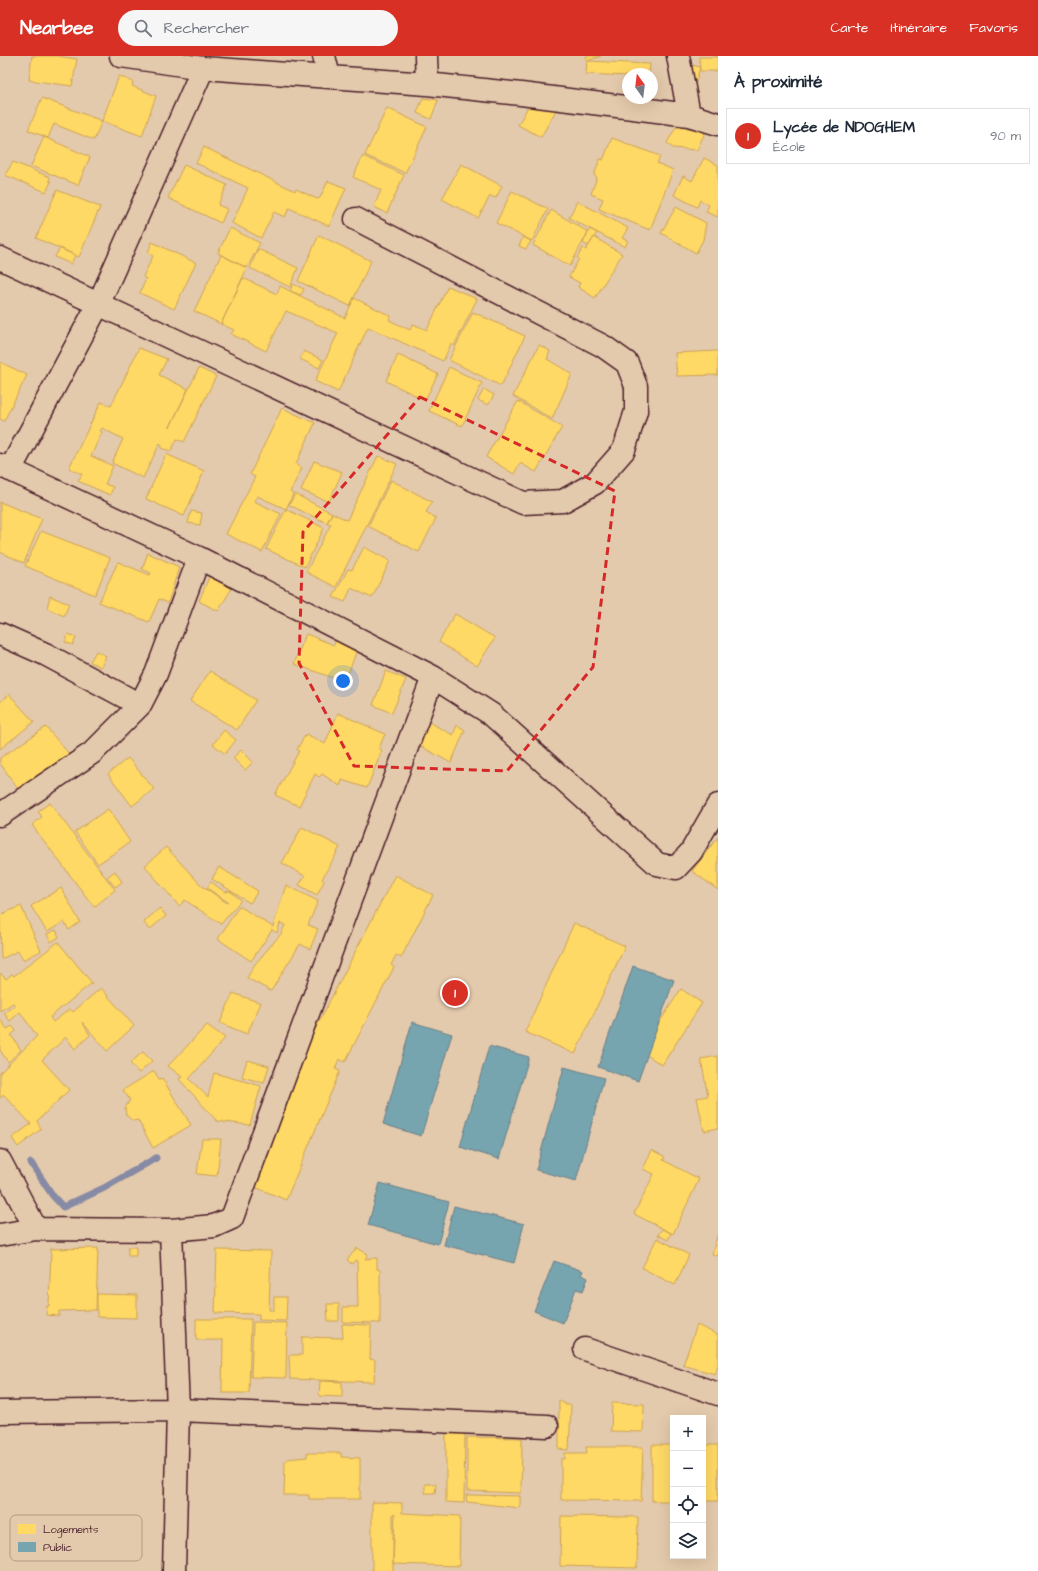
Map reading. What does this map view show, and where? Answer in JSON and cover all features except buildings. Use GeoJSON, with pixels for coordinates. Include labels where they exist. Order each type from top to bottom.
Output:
{"type":"FeatureCollection","features":[{"type":"Feature","properties":{"kind":"street"},"geometry":{"type":"LineString","coordinates":[[121,56],[203,68],[427,84],[689,115],[718,124]]}},
{"type":"Feature","properties":{"kind":"street"},"geometry":{"type":"LineString","coordinates":[[324,56],[329,77]]}},
{"type":"Feature","properties":{"kind":"street"},"geometry":{"type":"LineString","coordinates":[[426,56],[427,84]]}},
{"type":"Feature","properties":{"kind":"street"},"geometry":{"type":"LineString","coordinates":[[678,56],[689,115]]}},
{"type":"Feature","properties":{"kind":"street"},"geometry":{"type":"LineString","coordinates":[[203,68],[99,303],[5,467],[199,558],[433,677],[491,714],[656,864],[676,868],[691,852],[718,805]]}},
{"type":"Feature","properties":{"kind":"street"},"geometry":{"type":"LineString","coordinates":[[0,258],[99,303],[523,503],[563,501],[595,482],[624,450],[636,411],[636,386],[627,363],[603,346],[356,219]]}},
{"type":"Feature","properties":{"kind":"street"},"geometry":{"type":"LineString","coordinates":[[0,815],[92,754],[140,705],[156,674],[199,558]]}},
{"type":"Feature","properties":{"kind":"street"},"geometry":{"type":"LineString","coordinates":[[0,634],[45,654],[140,705]]}},
{"type":"Feature","properties":{"kind":"street"},"geometry":{"type":"LineString","coordinates":[[0,1235],[36,1229],[172,1230],[214,1226],[232,1218],[433,677]]}},
{"type":"Feature","properties":{"kind":"street"},"geometry":{"type":"LineString","coordinates":[[0,1161],[36,1229]]}},
{"type":"Feature","properties":{"kind":"street"},"geometry":{"type":"LineString","coordinates":[[172,1230],[178,1410],[174,1571]]}},
{"type":"Feature","properties":{"kind":"street"},"geometry":{"type":"LineString","coordinates":[[585,1349],[718,1394]]}},
{"type":"Feature","properties":{"kind":"street"},"geometry":{"type":"LineString","coordinates":[[0,1412],[178,1410],[548,1426]]}},
{"type":"Feature","properties":{"kind":"highlighted area"},"geometry":{"type":"Polygon","coordinates":[[[420,397],[615,491],[593,667],[507,771],[354,766],[299,663],[303,532],[420,397]]]}},
{"type":"Feature","properties":{"kind":"waterway"},"geometry":{"type":"LineString","coordinates":[[31,1163],[53,1196],[63,1207],[104,1188],[156,1158]]}},
{"type":"Feature","properties":{"kind":"place","name":"Lycée de NDOGHEM"},"geometry":{"type":"Point","coordinates":[455,993]}}]}
